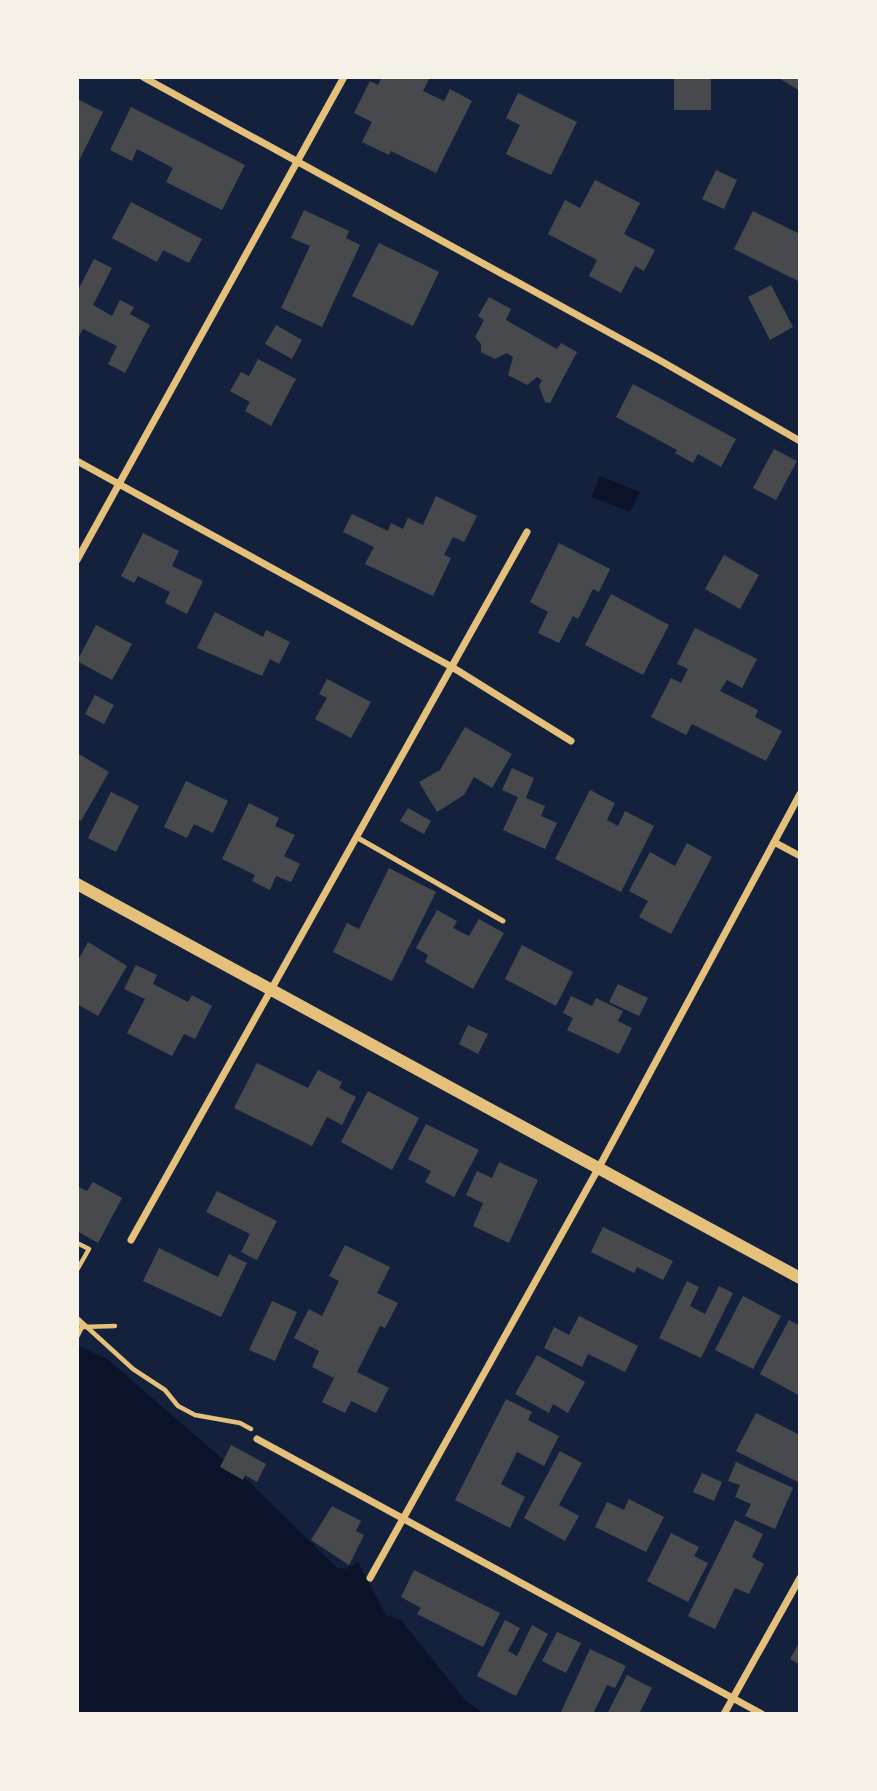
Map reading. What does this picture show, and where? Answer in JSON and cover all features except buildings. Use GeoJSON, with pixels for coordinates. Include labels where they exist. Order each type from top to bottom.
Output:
{"type":"FeatureCollection","features":[{"type":"Feature","properties":{"kind":"street"},"geometry":{"type":"LineString","coordinates":[[143,77],[661,361],[800,441]]}},
{"type":"Feature","properties":{"kind":"street"},"geometry":{"type":"LineString","coordinates":[[77,560],[344,77]]}},
{"type":"Feature","properties":{"kind":"street"},"geometry":{"type":"LineString","coordinates":[[77,461],[452,667],[571,741]]}},
{"type":"Feature","properties":{"kind":"street"},"geometry":{"type":"LineString","coordinates":[[131,1240],[527,532]]}},
{"type":"Feature","properties":{"kind":"street"},"geometry":{"type":"LineString","coordinates":[[370,1578],[598,1169],[800,794]]}},
{"type":"Feature","properties":{"kind":"street"},"geometry":{"type":"LineString","coordinates":[[774,842],[800,856]]}},
{"type":"Feature","properties":{"kind":"street"},"geometry":{"type":"LineString","coordinates":[[77,884],[800,1278]]}},
{"type":"Feature","properties":{"kind":"street"},"geometry":{"type":"LineString","coordinates":[[257,1438],[402,1520],[762,1714]]}},
{"type":"Feature","properties":{"kind":"street"},"geometry":{"type":"LineString","coordinates":[[724,1714],[800,1578]]}},
{"type":"Feature","properties":{"kind":"lane"},"geometry":{"type":"LineString","coordinates":[[358,838],[503,921]]}},
{"type":"Feature","properties":{"kind":"path"},"geometry":{"type":"LineString","coordinates":[[77,1243],[89,1250],[77,1270]]}},
{"type":"Feature","properties":{"kind":"path"},"geometry":{"type":"LineString","coordinates":[[77,1318],[82,1327]]}},
{"type":"Feature","properties":{"kind":"path"},"geometry":{"type":"LineString","coordinates":[[77,1318],[133,1369],[165,1390],[178,1406],[217,1421],[240,1423],[250,1428],[257,1438]]}},
{"type":"Feature","properties":{"kind":"path"},"geometry":{"type":"LineString","coordinates":[[82,1327],[115,1326]]}},
{"type":"Feature","properties":{"kind":"path"},"geometry":{"type":"LineString","coordinates":[[77,1337],[82,1327]]}},
{"type":"Feature","properties":{"kind":"water"},"geometry":{"type":"Polygon","coordinates":[[[600,476],[640,492],[630,512],[591,497],[600,476]]]}},
{"type":"Feature","properties":{"kind":"water"},"geometry":{"type":"Polygon","coordinates":[[[77,1345],[107,1359],[247,1480],[337,1568],[346,1569],[358,1562],[386,1615],[401,1620],[465,1700],[484,1714],[77,1714],[77,1345]]]}}]}
